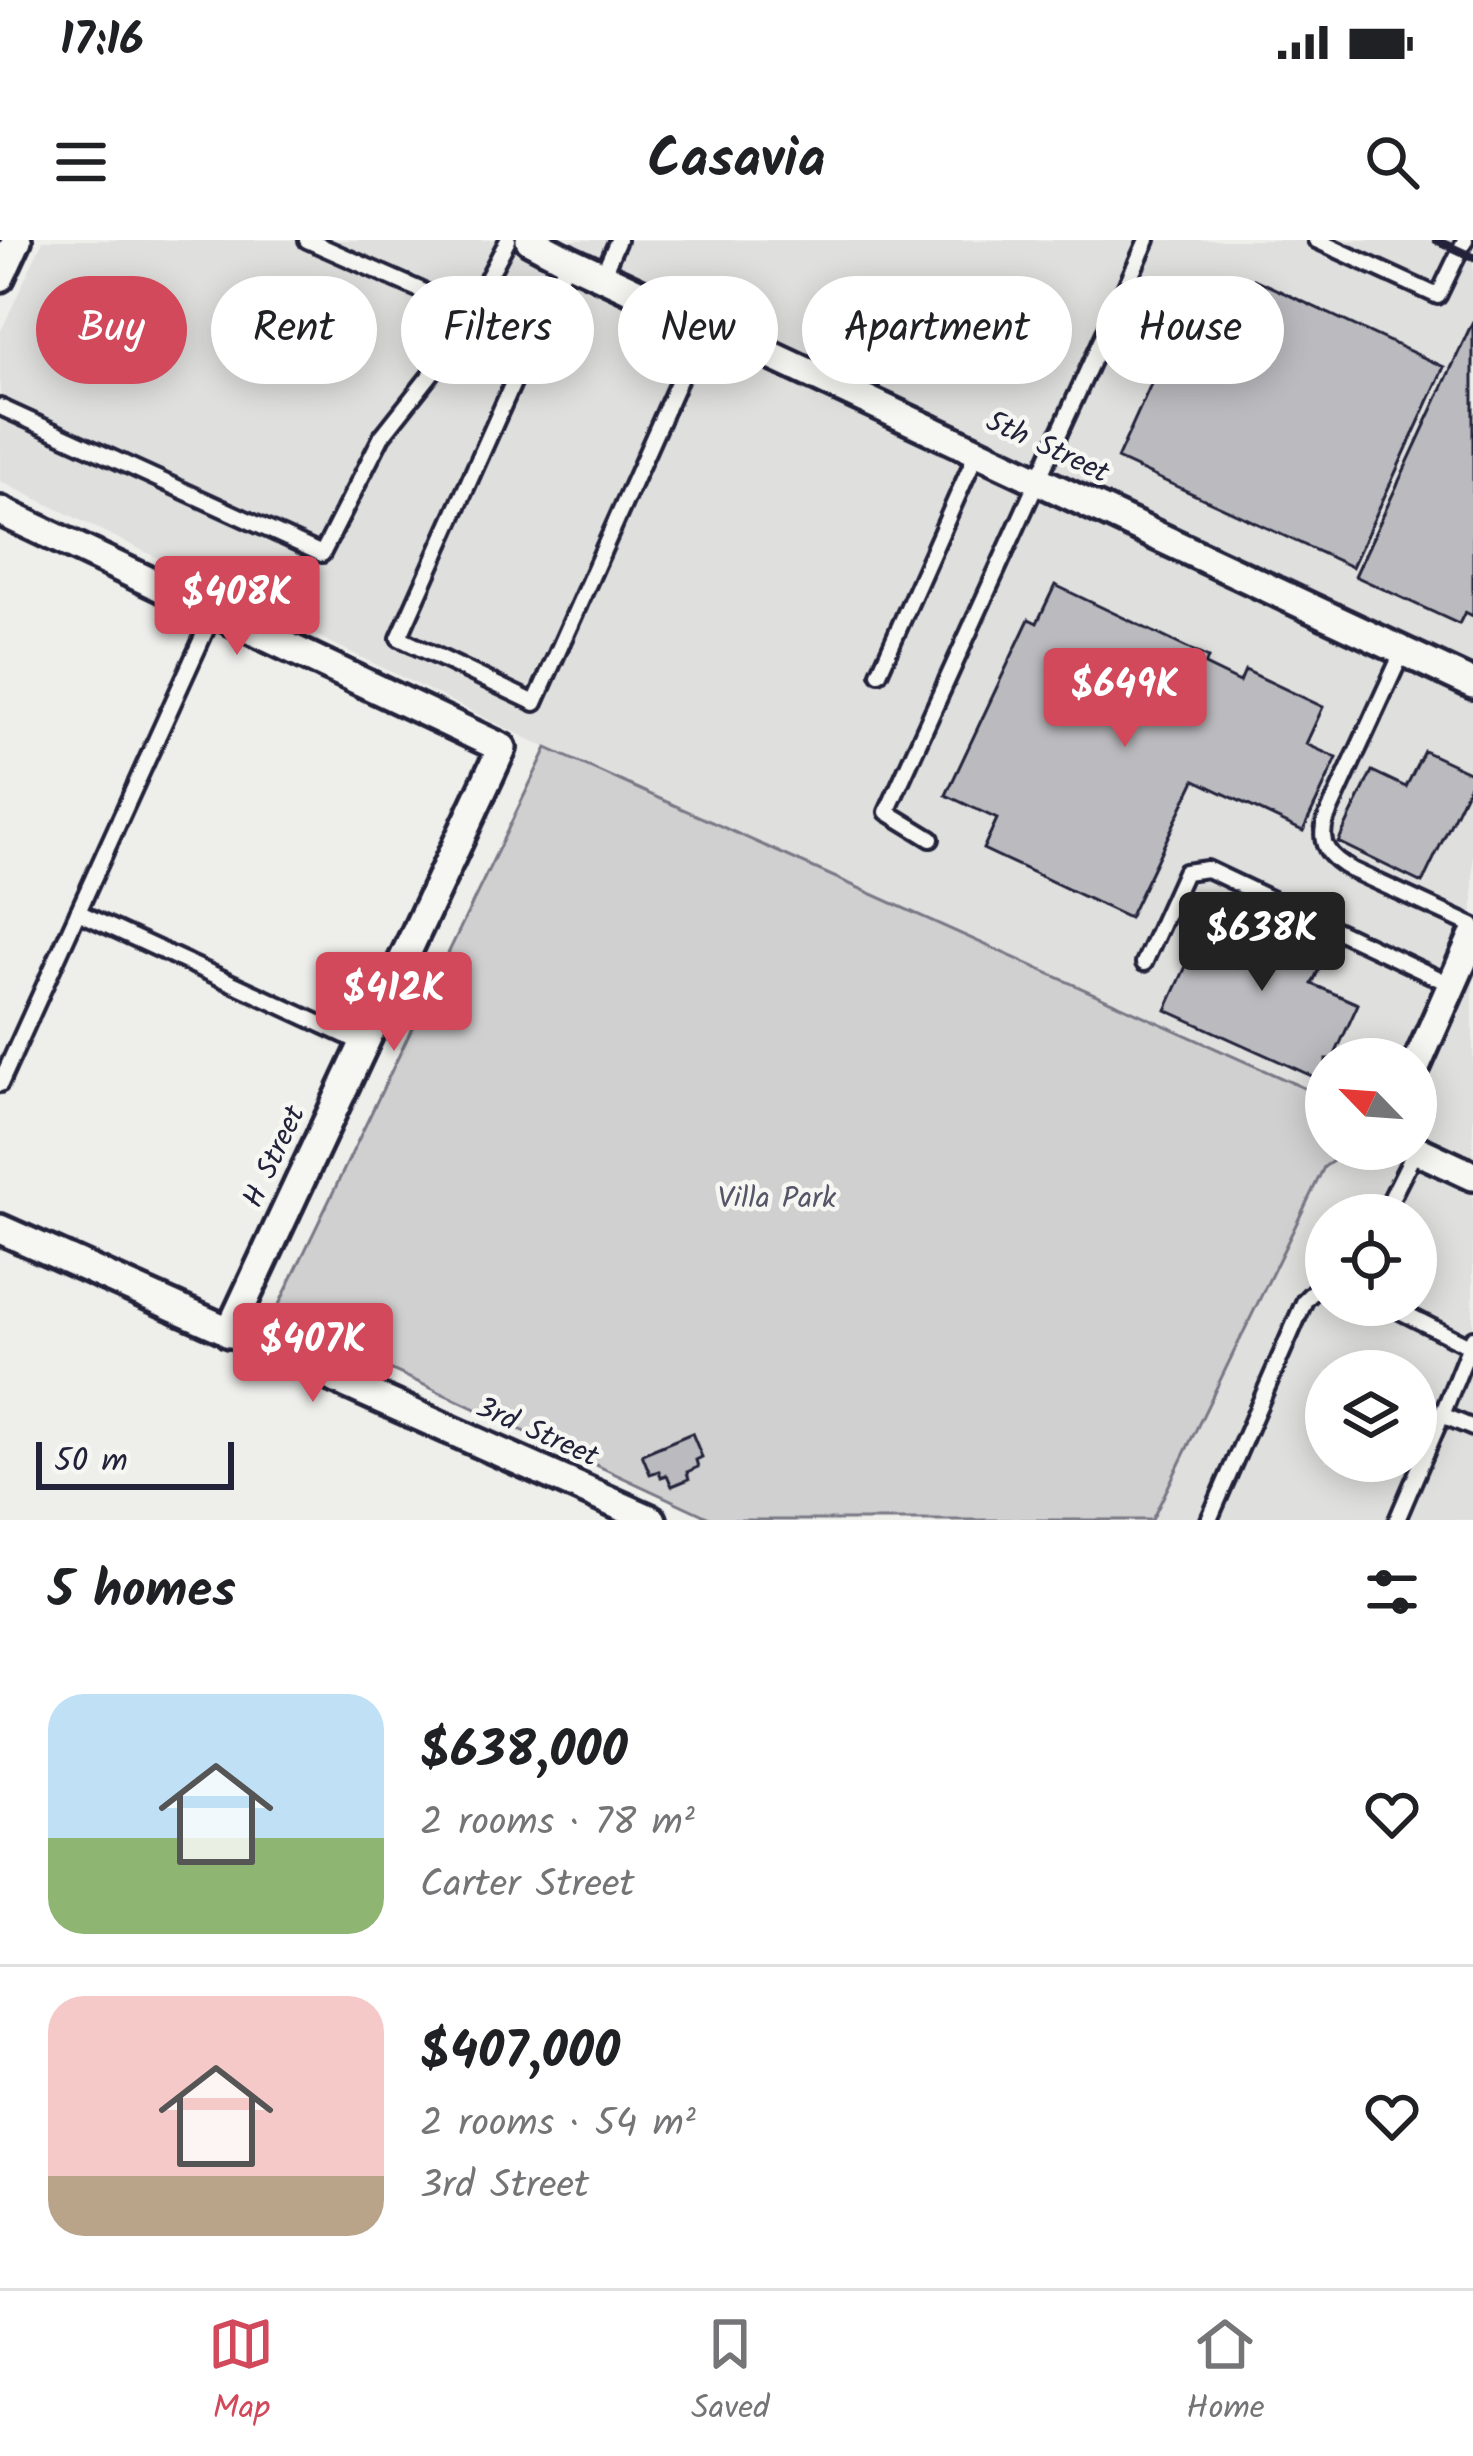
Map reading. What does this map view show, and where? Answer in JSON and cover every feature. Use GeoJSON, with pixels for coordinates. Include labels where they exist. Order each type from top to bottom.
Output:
{"type":"FeatureCollection","features":[{"type":"Feature","properties":{"kind":"street"},"geometry":{"type":"LineString","coordinates":[[0,278],[17,240]]}},
{"type":"Feature","properties":{"kind":"street","name":"5th Street"},"geometry":{"type":"LineString","coordinates":[[530,240],[618,284]]}},
{"type":"Feature","properties":{"kind":"street","name":"5th Street"},"geometry":{"type":"LineString","coordinates":[[778,359],[1473,684]]}},
{"type":"Feature","properties":{"kind":"street"},"geometry":{"type":"LineString","coordinates":[[0,512],[214,612]]}},
{"type":"Feature","properties":{"kind":"street","name":"H Street"},"geometry":{"type":"LineString","coordinates":[[214,612],[502,748],[229,1333]]}},
{"type":"Feature","properties":{"kind":"street"},"geometry":{"type":"LineString","coordinates":[[1428,1038],[1473,937]]}},
{"type":"Feature","properties":{"kind":"street"},"geometry":{"type":"LineString","coordinates":[[1437,1159],[1473,1176]]}},
{"type":"Feature","properties":{"kind":"street","name":"3rd Street"},"geometry":{"type":"LineString","coordinates":[[0,1229],[652,1520]]}},
{"type":"Feature","properties":{"kind":"lane"},"geometry":{"type":"LineString","coordinates":[[307,240],[401,282]]}},
{"type":"Feature","properties":{"kind":"lane"},"geometry":{"type":"LineString","coordinates":[[489,276],[508,240]]}},
{"type":"Feature","properties":{"kind":"lane"},"geometry":{"type":"LineString","coordinates":[[602,276],[618,240]]}},
{"type":"Feature","properties":{"kind":"lane"},"geometry":{"type":"LineString","coordinates":[[931,839],[887,812],[1147,240]]}},
{"type":"Feature","properties":{"kind":"lane"},"geometry":{"type":"LineString","coordinates":[[1316,240],[1438,296],[1465,240]]}},
{"type":"Feature","properties":{"kind":"lane"},"geometry":{"type":"LineString","coordinates":[[568,260],[399,638],[535,703],[677,384]]}},
{"type":"Feature","properties":{"kind":"lane"},"geometry":{"type":"LineString","coordinates":[[0,407],[322,554],[382,436],[423,384]]}},
{"type":"Feature","properties":{"kind":"lane"},"geometry":{"type":"LineString","coordinates":[[879,673],[977,452]]}},
{"type":"Feature","properties":{"kind":"lane"},"geometry":{"type":"LineString","coordinates":[[0,1084],[214,612]]}},
{"type":"Feature","properties":{"kind":"lane"},"geometry":{"type":"LineString","coordinates":[[1403,651],[1326,819],[1324,845],[1352,870],[1473,926]]}},
{"type":"Feature","properties":{"kind":"lane"},"geometry":{"type":"LineString","coordinates":[[1144,963],[1185,872],[1207,869],[1452,985]]}},
{"type":"Feature","properties":{"kind":"lane"},"geometry":{"type":"LineString","coordinates":[[78,913],[364,1044]]}},
{"type":"Feature","properties":{"kind":"lane"},"geometry":{"type":"LineString","coordinates":[[1209,1520],[1305,1300]]}},
{"type":"Feature","properties":{"kind":"lane"},"geometry":{"type":"LineString","coordinates":[[1397,1520],[1471,1342],[1435,1326]]}},
{"type":"Feature","properties":{"kind":"lane"},"geometry":{"type":"LineString","coordinates":[[1442,1415],[1473,1428]]}},
{"type":"Feature","properties":{"kind":"shaded area"},"geometry":{"type":"Polygon","coordinates":[[[43,240],[1473,240],[1473,1520],[1152,1520],[1305,1206],[1305,1326],[1437,1326],[1437,1194],[1311,1194],[1323,1170],[1437,1170],[1437,1038],[1305,1038],[1305,1089],[547,748],[0,481],[0,333],[43,240]]]}},
{"type":"Feature","properties":{"kind":"green space","name":"Villa Park"},"geometry":{"type":"Polygon","coordinates":[[[547,748],[1305,1089],[1305,1170],[1323,1170],[1311,1194],[1305,1194],[1305,1206],[1152,1520],[714,1520],[274,1315],[547,748]]]}},
{"type":"Feature","properties":{"kind":"building"},"geometry":{"type":"Polygon","coordinates":[[[1284,293],[1444,367],[1352,567],[1117,459],[1151,384],[1284,384],[1284,293]]]}},
{"type":"Feature","properties":{"kind":"building"},"geometry":{"type":"Polygon","coordinates":[[[1473,321],[1473,616],[1465,612],[1459,624],[1355,576],[1473,321]]]}},
{"type":"Feature","properties":{"kind":"building"},"geometry":{"type":"Polygon","coordinates":[[[1055,585],[1208,658],[1205,665],[1240,682],[1245,670],[1323,707],[1306,744],[1337,758],[1303,831],[1195,780],[1129,918],[983,849],[997,819],[946,795],[1029,619],[1037,623],[1055,585]]]}},
{"type":"Feature","properties":{"kind":"building"},"geometry":{"type":"Polygon","coordinates":[[[1424,751],[1473,778],[1422,883],[1338,842],[1372,771],[1406,787],[1424,751]]]}},
{"type":"Feature","properties":{"kind":"building"},"geometry":{"type":"Polygon","coordinates":[[[1214,905],[1325,956],[1312,984],[1358,1004],[1343,1038],[1305,1038],[1305,1073],[1166,1010],[1214,905]]]}},
{"type":"Feature","properties":{"kind":"building"},"geometry":{"type":"Polygon","coordinates":[[[692,1433],[702,1457],[696,1460],[698,1467],[687,1472],[689,1479],[672,1486],[667,1475],[650,1474],[642,1454],[692,1433]]]}},
{"type":"Feature","properties":{"kind":"railway"},"geometry":{"type":"LineString","coordinates":[[1436,240],[1473,257]]}}]}
